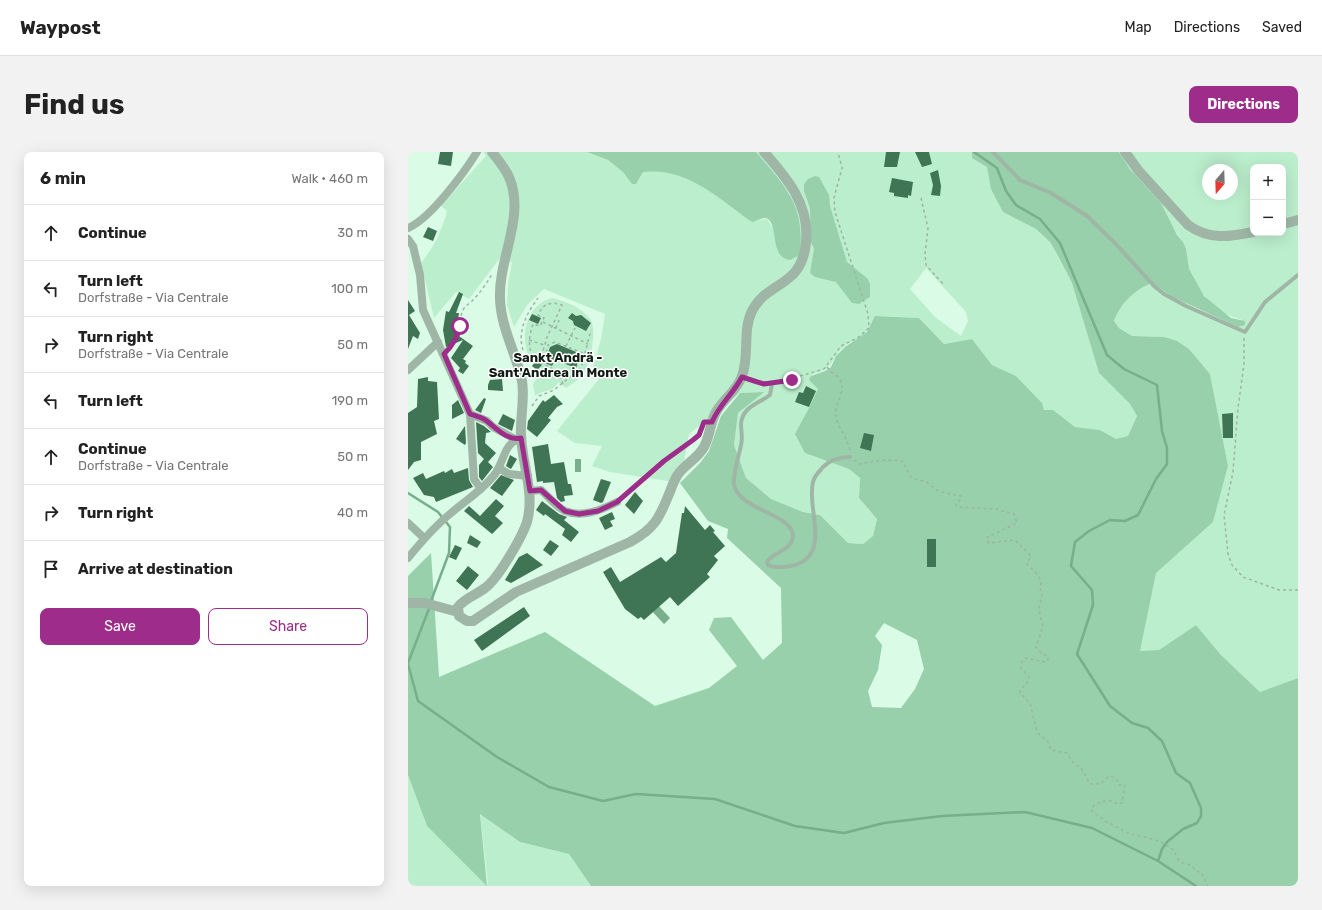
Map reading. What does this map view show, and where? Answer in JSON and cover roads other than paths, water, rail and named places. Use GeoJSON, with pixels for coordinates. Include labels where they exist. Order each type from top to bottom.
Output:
{"type":"FeatureCollection","features":[{"type":"Feature","properties":{"kind":"street"},"geometry":{"type":"LineString","coordinates":[[408,228],[415,225],[445,195],[477,152]]}},
{"type":"Feature","properties":{"kind":"street"},"geometry":{"type":"LineString","coordinates":[[456,612],[462,602],[486,588],[492,582],[509,555],[527,522],[530,491],[528,476],[518,439],[521,379],[504,325],[500,306],[500,287],[513,220],[514,197],[509,176],[492,152]]}},
{"type":"Feature","properties":{"kind":"street"},"geometry":{"type":"LineString","coordinates":[[409,603],[425,603],[456,612],[462,620],[473,621],[516,592],[645,534],[654,526],[680,472],[701,452],[705,445],[716,412],[736,388],[742,377],[746,354],[748,323],[752,310],[761,299],[794,274],[804,255],[807,240],[804,215],[795,191],[764,152]]}},
{"type":"Feature","properties":{"kind":"street"},"geometry":{"type":"LineString","coordinates":[[1125,152],[1138,170],[1188,225],[1196,230],[1219,237],[1231,237],[1250,233]]}},
{"type":"Feature","properties":{"kind":"street"},"geometry":{"type":"LineString","coordinates":[[1286,223],[1298,220]]}},
{"type":"Feature","properties":{"kind":"street"},"geometry":{"type":"LineString","coordinates":[[408,239],[413,246],[423,310],[470,414],[474,478],[481,489]]}},
{"type":"Feature","properties":{"kind":"street"},"geometry":{"type":"LineString","coordinates":[[408,370],[438,342]]}},
{"type":"Feature","properties":{"kind":"street"},"geometry":{"type":"LineString","coordinates":[[470,414],[487,421],[493,427],[518,439]]}},
{"type":"Feature","properties":{"kind":"street"},"geometry":{"type":"LineString","coordinates":[[408,558],[424,538],[450,513],[481,489],[496,474],[509,446],[518,439]]}},
{"type":"Feature","properties":{"kind":"street"},"geometry":{"type":"LineString","coordinates":[[499,468],[509,474],[528,476]]}},
{"type":"Feature","properties":{"kind":"street"},"geometry":{"type":"LineString","coordinates":[[530,491],[541,490],[565,511],[579,514],[598,511],[617,502]]}},
{"type":"Feature","properties":{"kind":"street"},"geometry":{"type":"LineString","coordinates":[[408,522],[424,538]]}},
{"type":"Feature","properties":{"kind":"lane"},"geometry":{"type":"LineString","coordinates":[[993,152],[1014,176],[1025,184],[1051,193],[1087,216],[1114,242],[1154,286],[1164,294],[1186,306],[1245,332],[1265,302],[1298,275]]}},
{"type":"Feature","properties":{"kind":"lane"},"geometry":{"type":"LineString","coordinates":[[742,377],[755,382],[772,384],[770,395],[747,409],[741,418],[742,443],[734,477],[734,486],[743,499],[785,522],[792,532],[793,537],[787,547],[769,559],[768,565],[777,567],[793,565],[808,557],[812,552],[815,534],[812,495],[813,481],[815,476],[827,463],[842,457],[850,457]]}},
{"type":"Feature","properties":{"kind":"waterway"},"geometry":{"type":"LineString","coordinates":[[974,152],[997,168],[1006,191],[1016,205],[1040,219],[1060,243],[1107,355],[1124,369],[1157,385],[1162,431],[1167,448],[1167,464],[1156,479],[1138,515],[1125,521],[1110,520],[1089,531],[1075,542],[1071,566],[1092,590],[1093,605],[1077,654],[1110,706],[1132,723],[1148,728],[1162,741],[1176,773],[1190,783],[1201,808],[1201,816],[1197,823],[1183,829],[1167,842],[1162,849],[1158,861]]}},
{"type":"Feature","properties":{"kind":"waterway"},"geometry":{"type":"LineString","coordinates":[[408,493],[438,512],[450,527],[449,553],[431,601]]}},
{"type":"Feature","properties":{"kind":"waterway"},"geometry":{"type":"LineString","coordinates":[[408,663],[430,606]]}},
{"type":"Feature","properties":{"kind":"waterway"},"geometry":{"type":"LineString","coordinates":[[408,664],[418,701],[497,757],[549,787],[603,801],[636,794],[715,799],[795,826],[844,833],[884,823],[942,816],[1025,812],[1092,828],[1158,861],[1196,886]]}},
{"type":"Feature","properties":{"kind":"district","name":"Sankt Andrä - Sant'Andrea in Monte"},"geometry":{"type":"Point","coordinates":[558,364]}}]}
